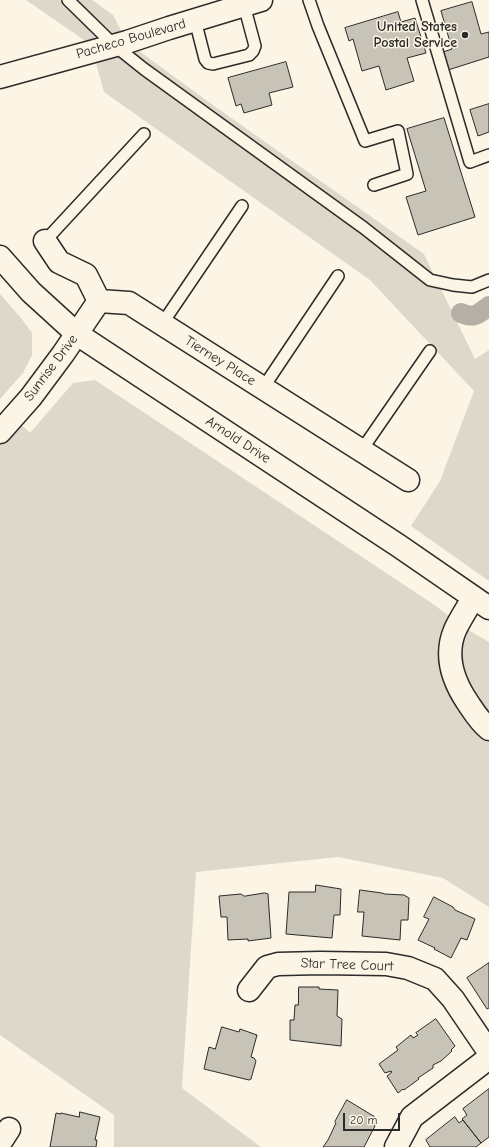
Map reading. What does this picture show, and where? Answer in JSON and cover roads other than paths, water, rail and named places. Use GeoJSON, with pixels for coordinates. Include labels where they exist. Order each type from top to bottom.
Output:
{"type":"FeatureCollection","features":[{"type":"Feature","properties":{"kind":"street","name":"Pacheco Boulevard"},"geometry":{"type":"LineString","coordinates":[[5,79],[253,3]]}},
{"type":"Feature","properties":{"kind":"street"},"geometry":{"type":"LineString","coordinates":[[45,241],[60,262],[86,275],[99,301]]}},
{"type":"Feature","properties":{"kind":"street","name":"Arnold Drive"},"geometry":{"type":"LineString","coordinates":[[0,257],[31,292],[77,334],[392,542],[481,603]]}},
{"type":"Feature","properties":{"kind":"street","name":"Tierney Place"},"geometry":{"type":"LineString","coordinates":[[99,301],[129,303],[408,480]]}},
{"type":"Feature","properties":{"kind":"street","name":"Sunrise Drive"},"geometry":{"type":"LineString","coordinates":[[0,432],[31,397],[99,301]]}},
{"type":"Feature","properties":{"kind":"street"},"geometry":{"type":"LineString","coordinates":[[481,603],[455,630],[451,644],[451,666],[458,688],[483,725],[489,729]]}},
{"type":"Feature","properties":{"kind":"street","name":"Star Tree Court"},"geometry":{"type":"LineString","coordinates":[[249,990],[267,968],[278,964],[386,964],[408,968],[435,980],[454,999],[489,1052]]}},
{"type":"Feature","properties":{"kind":"street"},"geometry":{"type":"LineString","coordinates":[[396,1147],[412,1117],[489,1058]]}},
{"type":"Feature","properties":{"kind":"lane"},"geometry":{"type":"LineString","coordinates":[[68,0],[114,45],[151,74],[364,228],[430,280],[472,287],[489,280]]}},
{"type":"Feature","properties":{"kind":"lane"},"geometry":{"type":"LineString","coordinates":[[309,0],[318,26],[365,141],[398,131],[407,174],[374,185]]}},
{"type":"Feature","properties":{"kind":"lane"},"geometry":{"type":"LineString","coordinates":[[422,0],[470,162],[489,155]]}},
{"type":"Feature","properties":{"kind":"lane"},"geometry":{"type":"LineString","coordinates":[[195,20],[205,59],[208,63],[213,64],[250,55],[255,46],[253,3]]}},
{"type":"Feature","properties":{"kind":"lane"},"geometry":{"type":"LineString","coordinates":[[45,241],[144,134]]}},
{"type":"Feature","properties":{"kind":"lane"},"geometry":{"type":"LineString","coordinates":[[162,324],[242,206]]}},
{"type":"Feature","properties":{"kind":"lane"},"geometry":{"type":"LineString","coordinates":[[263,388],[338,276]]}},
{"type":"Feature","properties":{"kind":"lane"},"geometry":{"type":"LineString","coordinates":[[361,451],[430,351]]}},
{"type":"Feature","properties":{"kind":"waterway"},"geometry":{"type":"LineString","coordinates":[[461,313],[473,316],[489,306]]}},
{"type":"Feature","properties":{"kind":"place","name":"United States Postal Service"},"geometry":{"type":"Point","coordinates":[465,35]}}]}
